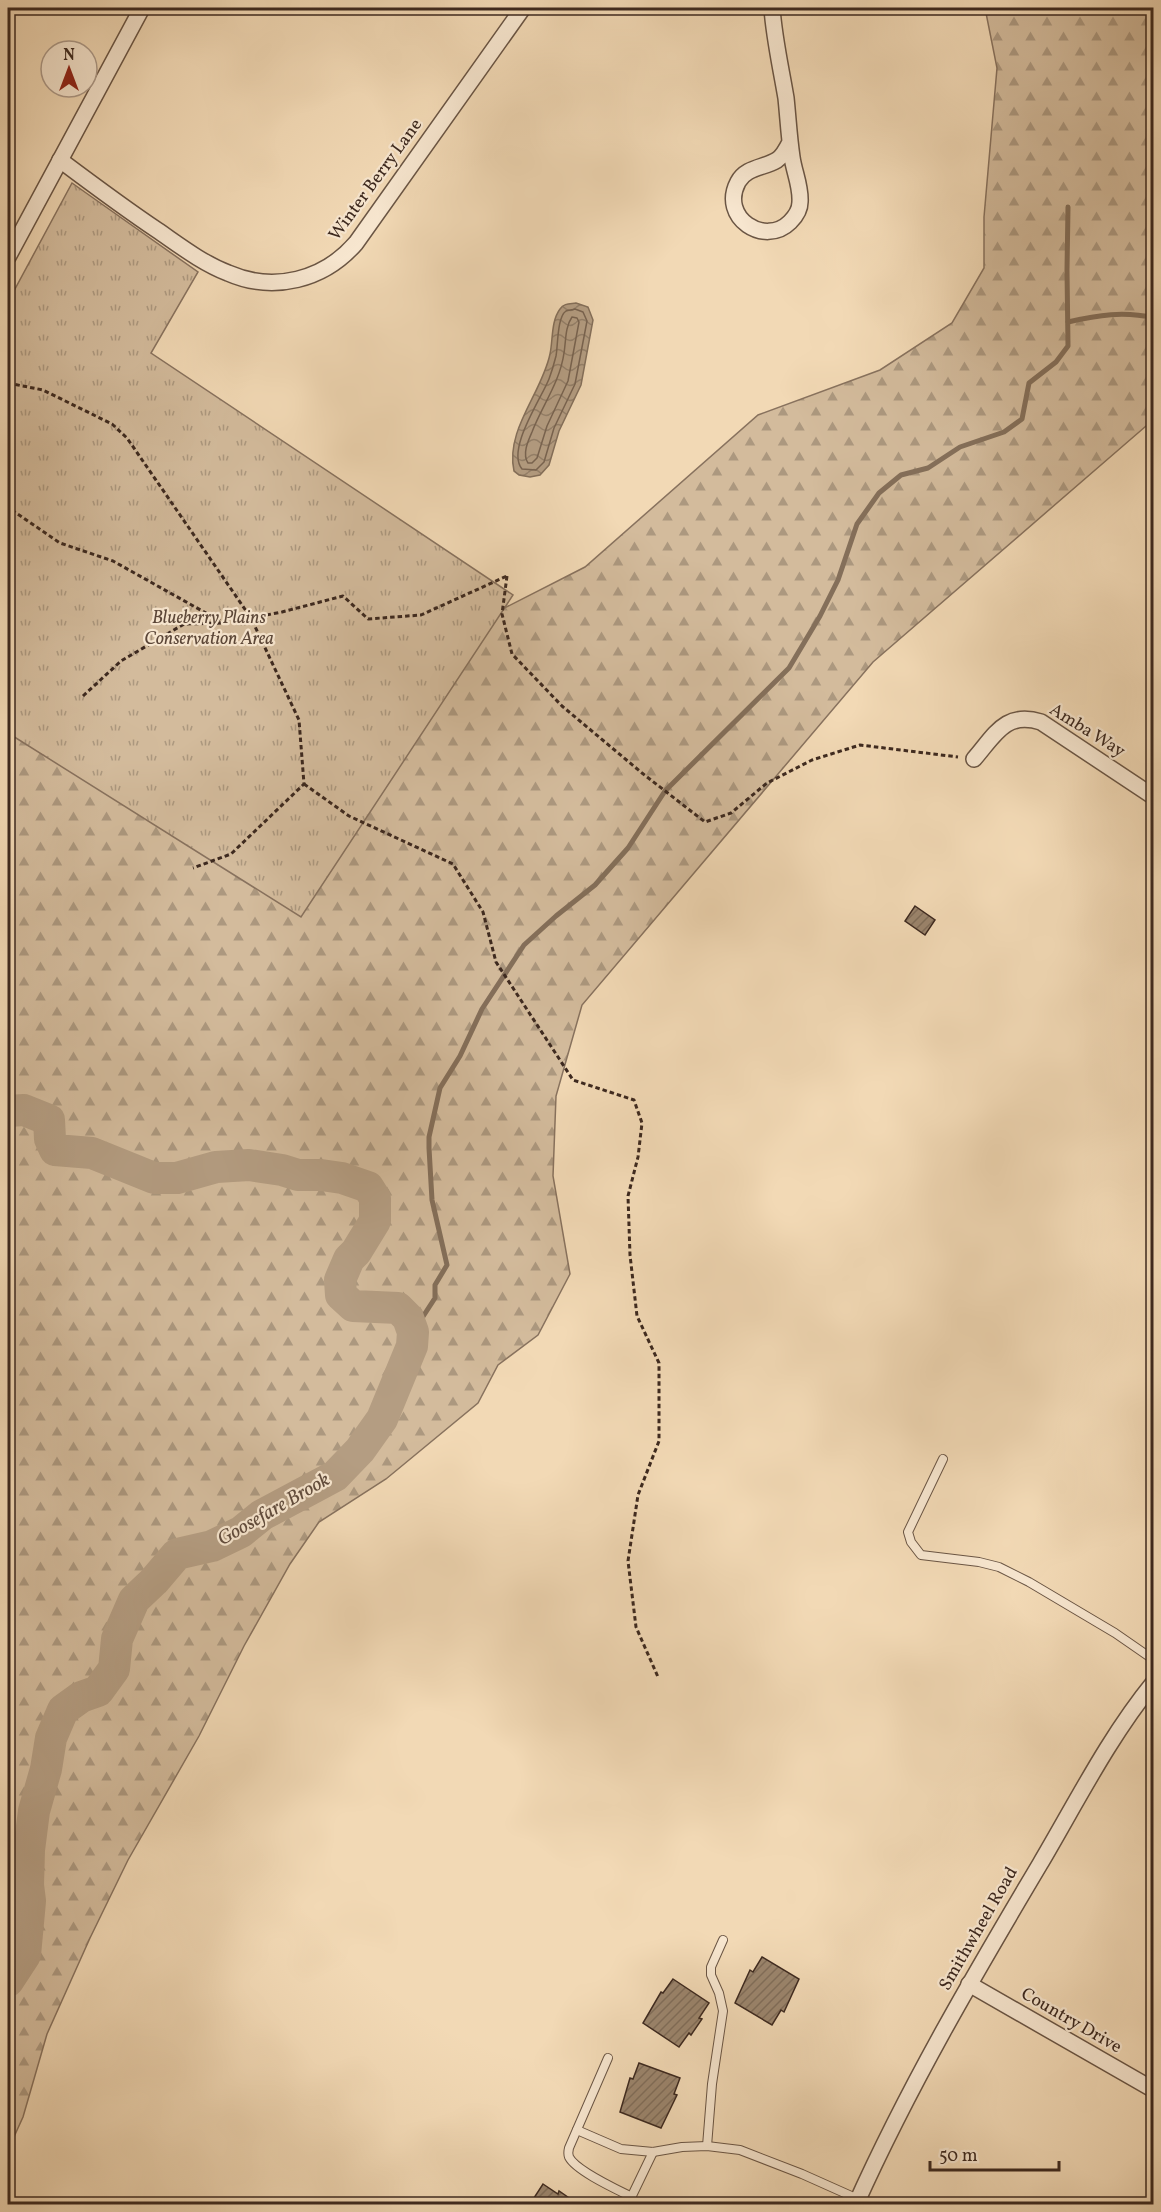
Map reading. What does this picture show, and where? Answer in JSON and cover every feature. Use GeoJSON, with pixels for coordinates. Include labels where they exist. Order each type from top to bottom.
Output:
{"type":"FeatureCollection","features":[{"type":"Feature","properties":{"kind":"street"},"geometry":{"type":"LineString","coordinates":[[8,257],[142,8]]}},
{"type":"Feature","properties":{"kind":"street","name":"Winter Berry Lane"},"geometry":{"type":"LineString","coordinates":[[60,160],[133,214],[228,274],[268,282],[306,278],[337,262],[356,243],[523,8]]}},
{"type":"Feature","properties":{"kind":"street"},"geometry":{"type":"LineString","coordinates":[[772,8],[790,142],[800,192],[800,205],[795,217],[785,227],[759,230],[745,225],[738,217],[734,207],[734,194],[738,181],[746,172],[778,159],[790,142]]}},
{"type":"Feature","properties":{"kind":"street","name":"Amba Way"},"geometry":{"type":"LineString","coordinates":[[974,759],[1004,725],[1016,719],[1028,718],[1041,722],[1154,796]]}},
{"type":"Feature","properties":{"kind":"street","name":"Smithwheel Road"},"geometry":{"type":"LineString","coordinates":[[861,2203],[915,2082],[969,1984],[1109,1748],[1154,1682]]}},
{"type":"Feature","properties":{"kind":"street","name":"Country Drive"},"geometry":{"type":"LineString","coordinates":[[969,1984],[1154,2090]]}},
{"type":"Feature","properties":{"kind":"lane"},"geometry":{"type":"LineString","coordinates":[[944,1459],[908,1532],[911,1542],[921,1555],[979,1562],[999,1567],[1029,1582],[1154,1660]]}},
{"type":"Feature","properties":{"kind":"lane"},"geometry":{"type":"LineString","coordinates":[[707,2146],[712,2084],[723,2011],[719,1993],[711,1975],[711,1967],[723,1940]]}},
{"type":"Feature","properties":{"kind":"lane"},"geometry":{"type":"LineString","coordinates":[[608,2058],[569,2148],[569,2157],[630,2201],[653,2152]]}},
{"type":"Feature","properties":{"kind":"lane"},"geometry":{"type":"LineString","coordinates":[[577,2130],[621,2149],[653,2152],[707,2146],[740,2150],[861,2203]]}},
{"type":"Feature","properties":{"kind":"path"},"geometry":{"type":"LineString","coordinates":[[8,383],[43,390],[112,424],[128,438],[250,618],[299,720],[304,784]]}},
{"type":"Feature","properties":{"kind":"path"},"geometry":{"type":"LineString","coordinates":[[8,504],[9,508],[60,543],[113,561],[224,622]]}},
{"type":"Feature","properties":{"kind":"path"},"geometry":{"type":"LineString","coordinates":[[83,696],[121,661],[183,624],[250,618],[343,596],[368,619],[421,615],[507,576],[502,614],[512,654],[562,705],[642,773],[705,822],[731,813],[767,783],[812,760],[861,745],[974,759]]}},
{"type":"Feature","properties":{"kind":"path"},"geometry":{"type":"LineString","coordinates":[[194,868],[231,854],[304,784]]}},
{"type":"Feature","properties":{"kind":"path"},"geometry":{"type":"LineString","coordinates":[[304,784],[349,816],[453,864],[483,912],[496,962],[573,1080],[633,1100],[642,1123],[638,1157],[628,1196],[630,1255],[637,1316],[659,1363],[659,1441],[638,1495],[628,1561],[636,1627],[658,1677]]}},
{"type":"Feature","properties":{"kind":"green space"},"geometry":{"type":"Polygon","coordinates":[[[985,8],[1153,8],[1153,420],[873,662],[582,1005],[556,1096],[553,1176],[570,1274],[538,1335],[498,1365],[478,1403],[386,1479],[319,1522],[290,1564],[244,1646],[199,1736],[128,1860],[90,1938],[47,2034],[23,2117],[8,2150],[8,419],[424,649],[585,567],[758,415],[880,370],[952,323],[984,268],[984,217],[997,68],[985,8]]]}},
{"type":"Feature","properties":{"kind":"green space","name":"Blueberry Plains Conservation Area"},"geometry":{"type":"Polygon","coordinates":[[[72,183],[198,272],[151,353],[513,595],[301,917],[8,733],[8,302],[72,183]]]}},
{"type":"Feature","properties":{"kind":"water"},"geometry":{"type":"Polygon","coordinates":[[[576,303],[588,307],[593,320],[581,385],[559,431],[549,465],[540,475],[530,477],[519,475],[514,471],[513,456],[519,426],[546,369],[557,314],[563,306],[576,303]]]}},
{"type":"Feature","properties":{"kind":"building"},"geometry":{"type":"Polygon","coordinates":[[[915,906],[935,920],[925,935],[905,921],[915,906]]]}},
{"type":"Feature","properties":{"kind":"building"},"geometry":{"type":"Polygon","coordinates":[[[762,1957],[799,1979],[784,2012],[781,2010],[772,2025],[735,2003],[750,1970],[753,1972],[762,1957]]]}},
{"type":"Feature","properties":{"kind":"building"},"geometry":{"type":"Polygon","coordinates":[[[673,1979],[709,2003],[699,2018],[702,2019],[679,2047],[643,2023],[661,1992],[663,1993],[673,1979]]]}},
{"type":"Feature","properties":{"kind":"building"},"geometry":{"type":"Polygon","coordinates":[[[639,2063],[680,2078],[674,2094],[677,2095],[661,2128],[620,2112],[630,2078],[633,2079],[639,2063]]]}},
{"type":"Feature","properties":{"kind":"building"},"geometry":{"type":"Polygon","coordinates":[[[543,2184],[575,2202],[573,2204],[530,2204],[543,2184]]]}},
{"type":"Feature","properties":{"kind":"waterway"},"geometry":{"type":"LineString","coordinates":[[413,1332],[435,1298],[435,1285],[447,1265],[432,1200],[429,1137],[440,1088],[460,1056],[482,1009],[524,945],[595,885],[628,848],[665,791],[789,668],[838,580],[857,524],[879,493],[901,475],[928,468],[960,447],[1004,432],[1022,419],[1029,383],[1056,362],[1068,346],[1068,207]]}},
{"type":"Feature","properties":{"kind":"waterway"},"geometry":{"type":"LineString","coordinates":[[1068,322],[1111,315],[1154,318]]}},
{"type":"Feature","properties":{"kind":"waterway","name":"Goosefare Brook"},"geometry":{"type":"LineString","coordinates":[[8,1111],[24,1110],[49,1120],[50,1139],[55,1150],[92,1153],[154,1178],[177,1178],[216,1167],[249,1165],[298,1175],[342,1178],[368,1187],[375,1198],[375,1221],[356,1252],[349,1259],[340,1280],[341,1295],[353,1306],[398,1308],[408,1318],[413,1332],[412,1346],[382,1419],[360,1450],[335,1476],[262,1515],[241,1532],[212,1546],[177,1554],[134,1600],[117,1639],[114,1669],[98,1691],[81,1697],[63,1710],[51,1738],[46,1769],[34,1811],[29,1850],[30,1901],[25,1955],[8,1981]]}}]}
